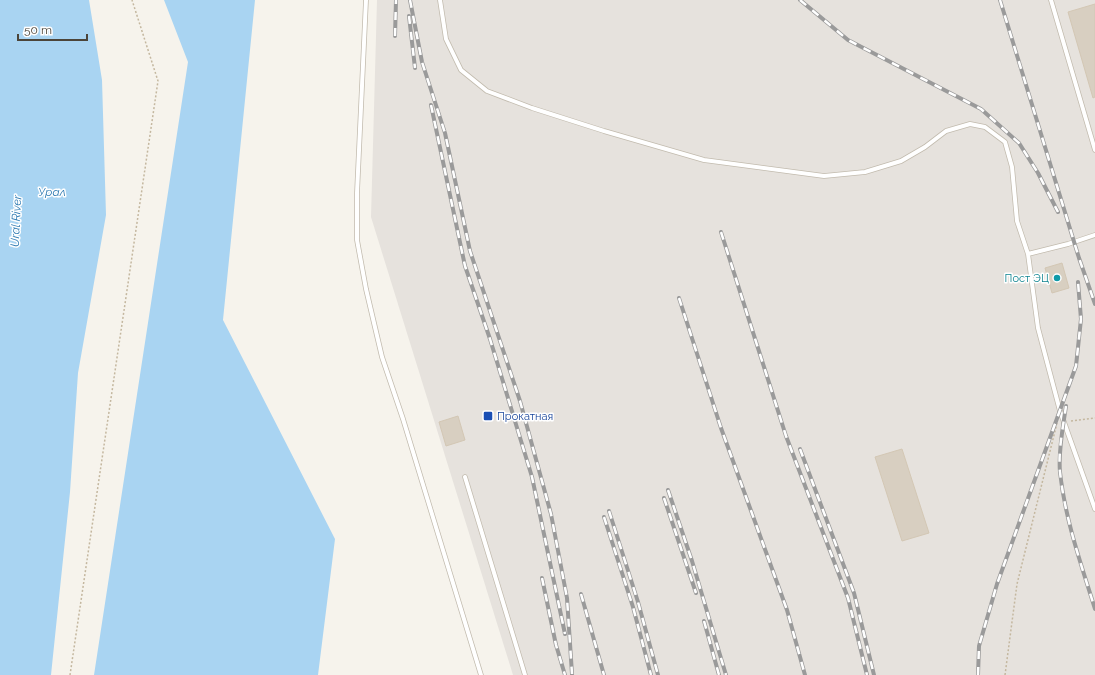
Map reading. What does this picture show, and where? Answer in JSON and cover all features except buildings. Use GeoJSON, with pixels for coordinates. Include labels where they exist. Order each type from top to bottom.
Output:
{"type":"FeatureCollection","features":[{"type":"Feature","properties":{"kind":"lane"},"geometry":{"type":"LineString","coordinates":[[366,0],[357,193],[357,240],[366,289],[382,357],[403,419],[481,675]]}},
{"type":"Feature","properties":{"kind":"lane"},"geometry":{"type":"LineString","coordinates":[[440,0],[446,39],[461,70],[487,91],[583,124],[704,160],[824,176],[865,172],[902,161],[925,147],[946,131],[970,124],[985,127],[1005,142],[1012,167],[1017,221],[1028,254],[1038,328],[1060,411],[1094,502],[1095,509]]}},
{"type":"Feature","properties":{"kind":"lane"},"geometry":{"type":"LineString","coordinates":[[1050,0],[1095,150]]}},
{"type":"Feature","properties":{"kind":"lane"},"geometry":{"type":"LineString","coordinates":[[1028,254],[1068,244],[1095,235]]}},
{"type":"Feature","properties":{"kind":"lane"},"geometry":{"type":"LineString","coordinates":[[465,477],[525,675]]}},
{"type":"Feature","properties":{"kind":"path"},"geometry":{"type":"LineString","coordinates":[[70,675],[158,81],[132,0]]}},
{"type":"Feature","properties":{"kind":"path"},"geometry":{"type":"LineString","coordinates":[[1005,675],[1017,584],[1060,411]]}},
{"type":"Feature","properties":{"kind":"path"},"geometry":{"type":"LineString","coordinates":[[1065,421],[1095,418]]}},
{"type":"Feature","properties":{"kind":"shaded area"},"geometry":{"type":"Polygon","coordinates":[[[377,0],[1095,0],[1095,675],[513,675],[371,217],[377,0]]]}},
{"type":"Feature","properties":{"kind":"water","name":"Урал"},"geometry":{"type":"Polygon","coordinates":[[[0,0],[89,0],[102,80],[106,215],[78,373],[70,492],[51,675],[0,675],[0,0]]]}},
{"type":"Feature","properties":{"kind":"water"},"geometry":{"type":"Polygon","coordinates":[[[164,0],[255,0],[223,320],[335,539],[318,675],[94,675],[188,62],[164,0]]]}},
{"type":"Feature","properties":{"kind":"railway"},"geometry":{"type":"LineString","coordinates":[[395,36],[396,0]]}},
{"type":"Feature","properties":{"kind":"railway"},"geometry":{"type":"LineString","coordinates":[[410,0],[422,62],[445,133],[470,251],[520,401],[551,514],[567,598],[572,674]]}},
{"type":"Feature","properties":{"kind":"railway"},"geometry":{"type":"LineString","coordinates":[[800,0],[848,40],[981,109],[1019,143],[1038,173],[1058,212]]}},
{"type":"Feature","properties":{"kind":"railway"},"geometry":{"type":"LineString","coordinates":[[1000,0],[1079,258],[1095,304]]}},
{"type":"Feature","properties":{"kind":"railway"},"geometry":{"type":"LineString","coordinates":[[409,16],[415,68]]}},
{"type":"Feature","properties":{"kind":"railway"},"geometry":{"type":"LineString","coordinates":[[431,105],[465,266],[490,339],[532,477],[565,634]]}},
{"type":"Feature","properties":{"kind":"railway"},"geometry":{"type":"LineString","coordinates":[[721,232],[786,436],[848,598],[867,675]]}},
{"type":"Feature","properties":{"kind":"railway"},"geometry":{"type":"LineString","coordinates":[[978,675],[979,646],[997,584],[1076,366],[1081,319],[1078,282]]}},
{"type":"Feature","properties":{"kind":"railway"},"geometry":{"type":"LineString","coordinates":[[679,298],[721,428],[787,610],[805,675]]}},
{"type":"Feature","properties":{"kind":"railway"},"geometry":{"type":"LineString","coordinates":[[1066,406],[1060,456],[1062,490],[1074,541],[1095,609]]}},
{"type":"Feature","properties":{"kind":"railway"},"geometry":{"type":"LineString","coordinates":[[800,449],[854,593],[874,675]]}},
{"type":"Feature","properties":{"kind":"railway"},"geometry":{"type":"LineString","coordinates":[[668,490],[692,561],[726,675]]}},
{"type":"Feature","properties":{"kind":"railway"},"geometry":{"type":"LineString","coordinates":[[664,498],[696,593]]}},
{"type":"Feature","properties":{"kind":"railway"},"geometry":{"type":"LineString","coordinates":[[609,511],[638,602],[658,675]]}},
{"type":"Feature","properties":{"kind":"railway"},"geometry":{"type":"LineString","coordinates":[[604,517],[633,607],[651,675]]}},
{"type":"Feature","properties":{"kind":"railway"},"geometry":{"type":"LineString","coordinates":[[542,578],[556,645],[565,675]]}},
{"type":"Feature","properties":{"kind":"railway"},"geometry":{"type":"LineString","coordinates":[[581,594],[604,675]]}},
{"type":"Feature","properties":{"kind":"railway"},"geometry":{"type":"LineString","coordinates":[[704,621],[719,675]]}},
{"type":"Feature","properties":{"kind":"place","name":"Пост ЭЦ"},"geometry":{"type":"Point","coordinates":[1057,278]}},
{"type":"Feature","properties":{"kind":"place","name":"Прокатная"},"geometry":{"type":"Point","coordinates":[488,416]}},
{"type":"Feature","properties":{"kind":"water label","name":"Ural River"},"geometry":{"type":"Point","coordinates":[16,221]}}]}
